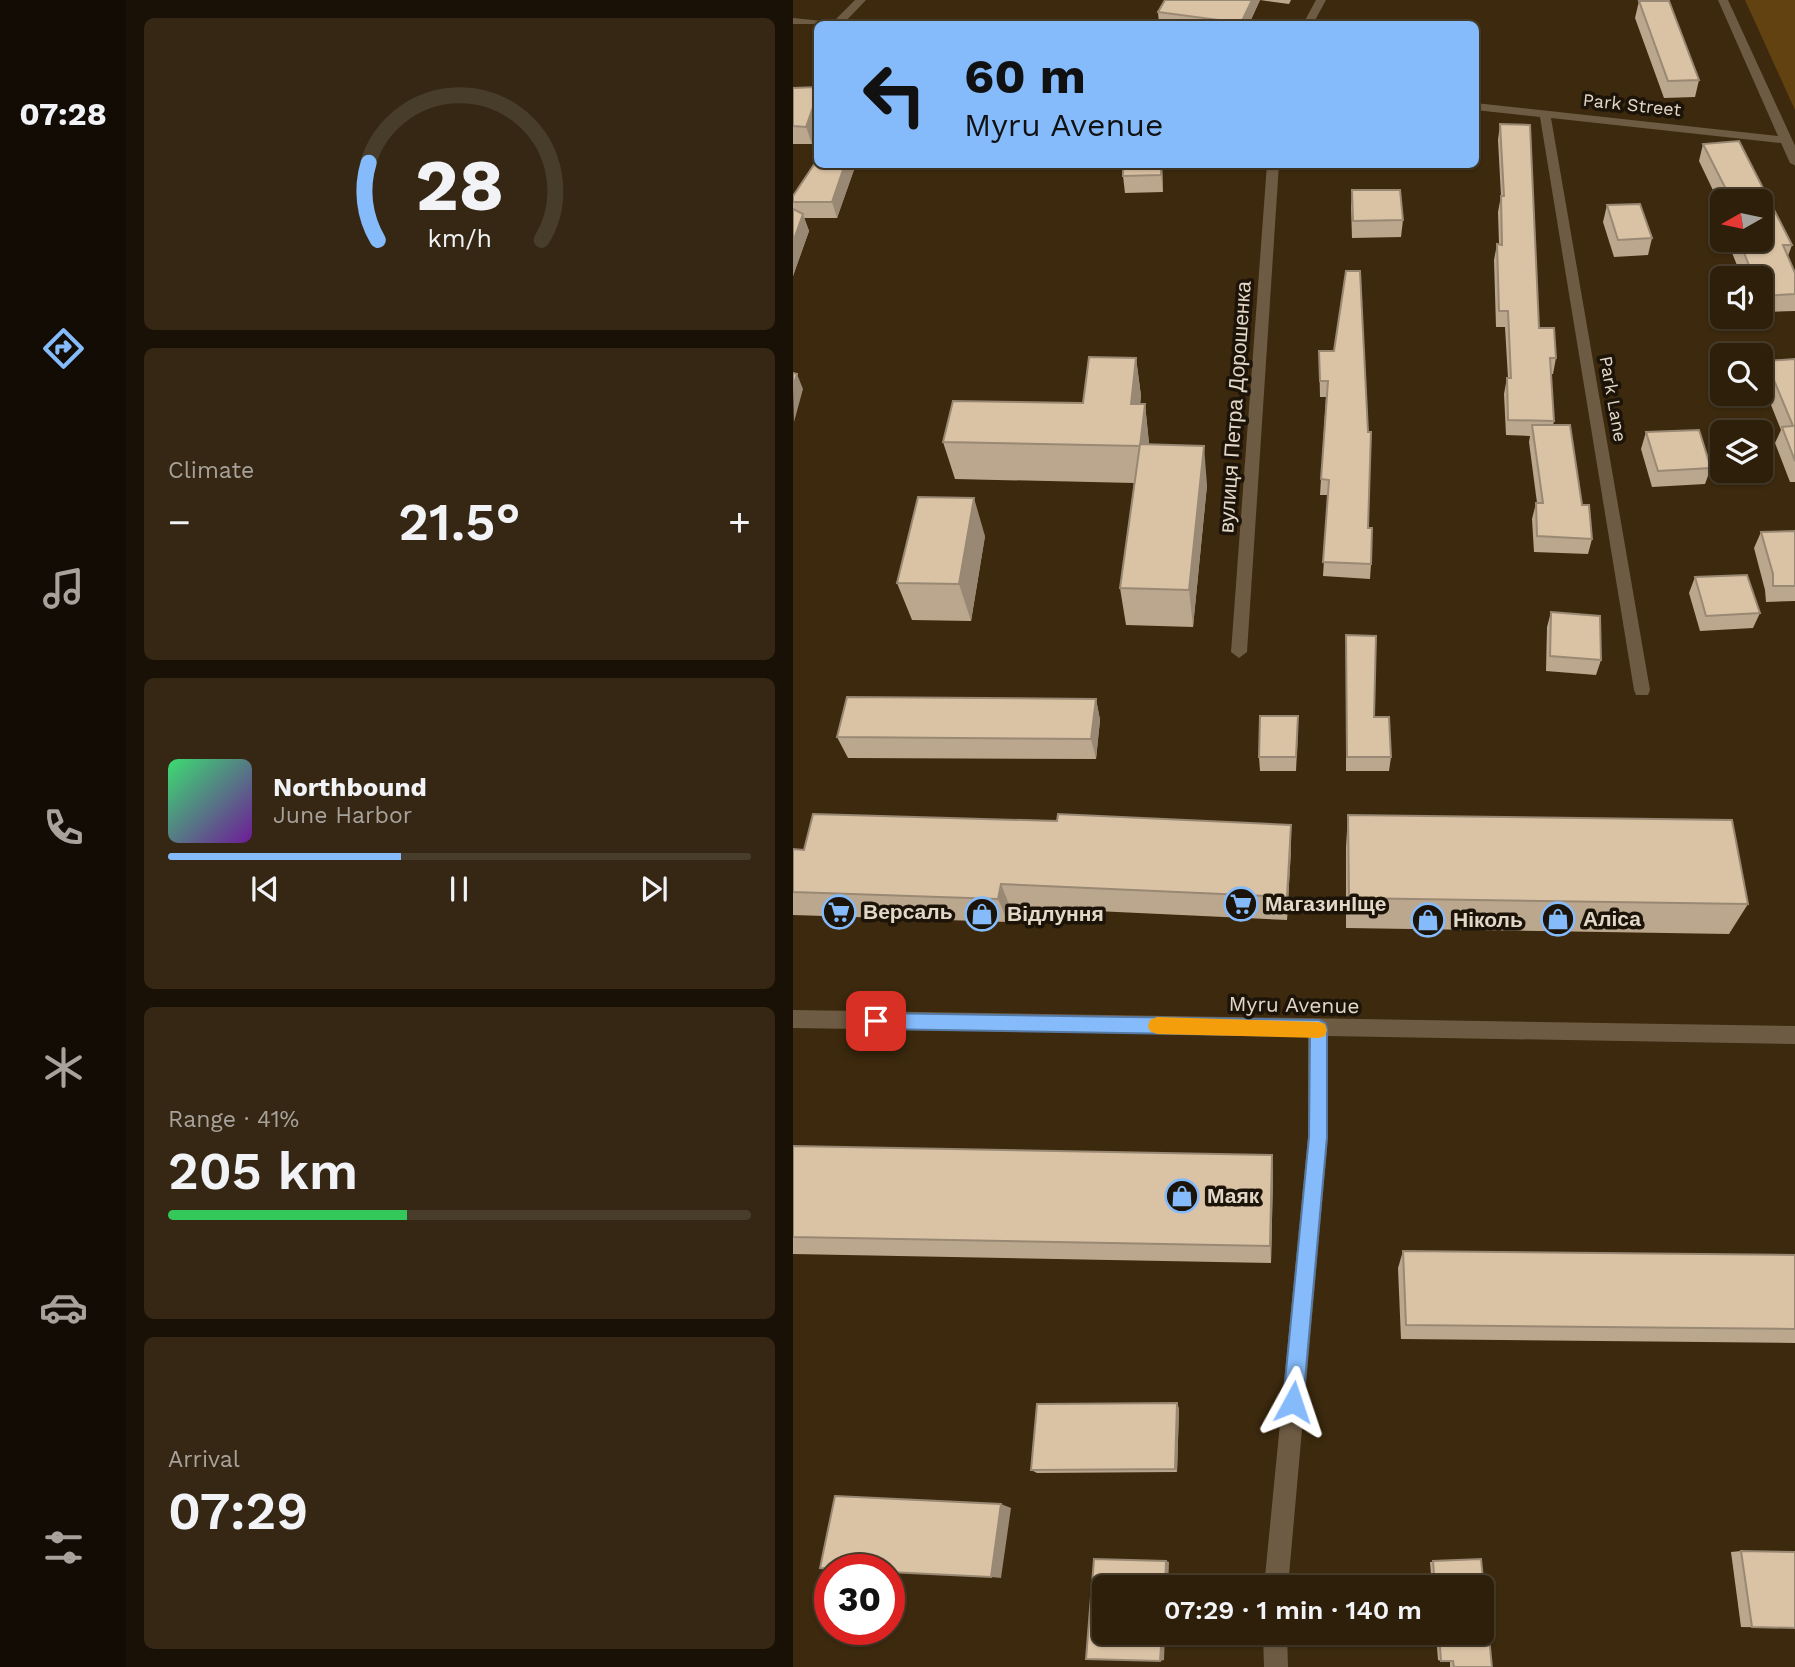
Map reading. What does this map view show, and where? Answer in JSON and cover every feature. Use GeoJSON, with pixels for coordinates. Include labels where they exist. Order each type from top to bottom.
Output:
{"type":"FeatureCollection","features":[{"type":"Feature","properties":{"kind":"street"},"geometry":{"type":"LineString","coordinates":[[840,21],[861,0]]}},
{"type":"Feature","properties":{"kind":"street"},"geometry":{"type":"LineString","coordinates":[[1310,21],[1321,0]]}},
{"type":"Feature","properties":{"kind":"street"},"geometry":{"type":"LineString","coordinates":[[1723,0],[1795,163]]}},
{"type":"Feature","properties":{"kind":"street"},"geometry":{"type":"LineString","coordinates":[[793,21],[814,23]]}},
{"type":"Feature","properties":{"kind":"street","name":"Park Street"},"geometry":{"type":"LineString","coordinates":[[1479,106],[1784,140]]}},
{"type":"Feature","properties":{"kind":"street","name":"Park Lane"},"geometry":{"type":"LineString","coordinates":[[1545,114],[1642,690]]}},
{"type":"Feature","properties":{"kind":"street","name":"вулиця Петра Дорошенка"},"geometry":{"type":"LineString","coordinates":[[1239,652],[1273,168]]}},
{"type":"Feature","properties":{"kind":"street","name":"Myru Avenue"},"geometry":{"type":"LineString","coordinates":[[793,1019],[1795,1035]]}},
{"type":"Feature","properties":{"kind":"street"},"geometry":{"type":"LineString","coordinates":[[1277,1575],[1318,1137],[1319,1028]]}},
{"type":"Feature","properties":{"kind":"street"},"geometry":{"type":"LineString","coordinates":[[1275,1645],[1276,1667]]}},
{"type":"Feature","properties":{"kind":"shaded area"},"geometry":{"type":"Polygon","coordinates":[[[1745,0],[1795,0],[1795,110],[1745,0]]]}},
{"type":"Feature","properties":{"kind":"building"},"geometry":{"type":"Polygon","coordinates":[[[1165,0],[1252,0],[1242,21],[1158,12],[1165,0]]]}},
{"type":"Feature","properties":{"kind":"building"},"geometry":{"type":"Polygon","coordinates":[[[1639,1],[1669,1],[1699,80],[1668,81],[1639,1]]]}},
{"type":"Feature","properties":{"kind":"building"},"geometry":{"type":"Polygon","coordinates":[[[814,87],[814,104],[806,127],[793,126],[793,88],[814,87]]]}},
{"type":"Feature","properties":{"kind":"building"},"geometry":{"type":"Polygon","coordinates":[[[1500,124],[1530,125],[1539,328],[1554,328],[1556,358],[1550,358],[1554,421],[1508,420],[1507,378],[1511,378],[1508,311],[1499,311],[1497,244],[1502,245],[1501,196],[1504,196],[1500,124]]]}},
{"type":"Feature","properties":{"kind":"building"},"geometry":{"type":"Polygon","coordinates":[[[1739,141],[1763,189],[1726,189],[1703,144],[1739,141]]]}},
{"type":"Feature","properties":{"kind":"building"},"geometry":{"type":"Polygon","coordinates":[[[814,164],[814,168],[844,168],[832,202],[793,202],[793,196],[814,164]]]}},
{"type":"Feature","properties":{"kind":"building"},"geometry":{"type":"Polygon","coordinates":[[[1123,168],[1161,168],[1161,175],[1123,176],[1123,168]]]}},
{"type":"Feature","properties":{"kind":"building"},"geometry":{"type":"Polygon","coordinates":[[[1352,190],[1400,190],[1403,220],[1353,221],[1352,190]]]}},
{"type":"Feature","properties":{"kind":"building"},"geometry":{"type":"Polygon","coordinates":[[[1640,204],[1652,238],[1618,240],[1607,205],[1640,204]]]}},
{"type":"Feature","properties":{"kind":"building"},"geometry":{"type":"Polygon","coordinates":[[[1773,208],[1792,245],[1783,245],[1795,273],[1795,294],[1773,295],[1773,266],[1749,266],[1744,252],[1773,252],[1773,208]]]}},
{"type":"Feature","properties":{"kind":"building"},"geometry":{"type":"Polygon","coordinates":[[[793,209],[803,214],[793,242],[793,209]]]}},
{"type":"Feature","properties":{"kind":"building"},"geometry":{"type":"Polygon","coordinates":[[[1346,271],[1360,271],[1368,432],[1371,432],[1368,528],[1372,528],[1371,564],[1323,562],[1329,480],[1321,479],[1328,381],[1320,381],[1319,351],[1334,351],[1346,271]]]}},
{"type":"Feature","properties":{"kind":"building"},"geometry":{"type":"Polygon","coordinates":[[[1089,357],[1136,358],[1131,404],[1145,404],[1140,446],[943,442],[953,401],[1083,403],[1089,357]]]}},
{"type":"Feature","properties":{"kind":"building"},"geometry":{"type":"Polygon","coordinates":[[[1795,359],[1795,461],[1782,427],[1793,426],[1773,378],[1773,361],[1795,359]]]}},
{"type":"Feature","properties":{"kind":"building"},"geometry":{"type":"Polygon","coordinates":[[[1532,425],[1570,425],[1582,505],[1589,505],[1592,539],[1537,536],[1536,503],[1543,503],[1532,425]]]}},
{"type":"Feature","properties":{"kind":"building"},"geometry":{"type":"Polygon","coordinates":[[[1699,430],[1710,468],[1658,471],[1646,432],[1699,430]]]}},
{"type":"Feature","properties":{"kind":"building"},"geometry":{"type":"Polygon","coordinates":[[[1140,444],[1204,446],[1189,590],[1120,588],[1140,444]]]}},
{"type":"Feature","properties":{"kind":"building"},"geometry":{"type":"Polygon","coordinates":[[[918,497],[974,498],[959,584],[897,583],[918,497]]]}},
{"type":"Feature","properties":{"kind":"building"},"geometry":{"type":"Polygon","coordinates":[[[1795,531],[1795,586],[1773,586],[1773,574],[1761,532],[1795,531]]]}},
{"type":"Feature","properties":{"kind":"building"},"geometry":{"type":"Polygon","coordinates":[[[1747,575],[1760,613],[1706,616],[1695,577],[1747,575]]]}},
{"type":"Feature","properties":{"kind":"building"},"geometry":{"type":"Polygon","coordinates":[[[1551,612],[1600,616],[1601,660],[1550,656],[1551,612]]]}},
{"type":"Feature","properties":{"kind":"building"},"geometry":{"type":"Polygon","coordinates":[[[1346,635],[1376,636],[1374,717],[1389,717],[1391,757],[1347,757],[1346,635]]]}},
{"type":"Feature","properties":{"kind":"building"},"geometry":{"type":"Polygon","coordinates":[[[847,697],[1096,699],[1091,739],[837,737],[847,697]]]}},
{"type":"Feature","properties":{"kind":"building"},"geometry":{"type":"Polygon","coordinates":[[[1260,716],[1298,716],[1296,757],[1259,757],[1260,716]]]}},
{"type":"Feature","properties":{"kind":"building"},"geometry":{"type":"Polygon","coordinates":[[[813,814],[1057,821],[1058,814],[1291,825],[1287,897],[1001,884],[998,899],[793,892],[793,849],[804,850],[813,814]]]}},
{"type":"Feature","properties":{"kind":"building"},"geometry":{"type":"Polygon","coordinates":[[[1348,815],[1732,820],[1748,904],[1349,898],[1348,815]]]}},
{"type":"Feature","properties":{"kind":"building"},"geometry":{"type":"Polygon","coordinates":[[[793,1146],[1272,1155],[1270,1246],[793,1237],[793,1146]]]}},
{"type":"Feature","properties":{"kind":"building"},"geometry":{"type":"Polygon","coordinates":[[[1403,1251],[1795,1255],[1795,1329],[1406,1325],[1403,1251]]]}},
{"type":"Feature","properties":{"kind":"building"},"geometry":{"type":"Polygon","coordinates":[[[1177,1403],[1175,1469],[1031,1470],[1037,1404],[1177,1403]]]}},
{"type":"Feature","properties":{"kind":"building"},"geometry":{"type":"Polygon","coordinates":[[[835,1496],[1001,1504],[991,1577],[905,1573],[905,1554],[823,1554],[835,1496]]]}},
{"type":"Feature","properties":{"kind":"building"},"geometry":{"type":"Polygon","coordinates":[[[1741,1551],[1795,1552],[1795,1628],[1752,1627],[1741,1551]]]}},
{"type":"Feature","properties":{"kind":"building"},"geometry":{"type":"Polygon","coordinates":[[[1094,1559],[1166,1561],[1165,1575],[1093,1575],[1094,1559]]]}},
{"type":"Feature","properties":{"kind":"building"},"geometry":{"type":"Polygon","coordinates":[[[1481,1559],[1483,1575],[1434,1575],[1433,1561],[1481,1559]]]}},
{"type":"Feature","properties":{"kind":"building"},"geometry":{"type":"Polygon","coordinates":[[[1092,1584],[1092,1645],[1161,1645],[1160,1661],[1086,1659],[1092,1584]]]}},
{"type":"Feature","properties":{"kind":"building"},"geometry":{"type":"Polygon","coordinates":[[[1440,1645],[1490,1645],[1492,1667],[1454,1667],[1453,1661],[1441,1661],[1440,1645]]]}},
{"type":"Feature","properties":{"kind":"slow traffic"},"geometry":{"type":"LineString","coordinates":[[1157,1026],[1319,1030]]}},
{"type":"Feature","properties":{"kind":"place","name":"МагазинІще"},"geometry":{"type":"Point","coordinates":[1241,904]}},
{"type":"Feature","properties":{"kind":"place","name":"Версаль"},"geometry":{"type":"Point","coordinates":[839,912]}},
{"type":"Feature","properties":{"kind":"place","name":"Відлуння"},"geometry":{"type":"Point","coordinates":[982,914]}},
{"type":"Feature","properties":{"kind":"place","name":"Аліса"},"geometry":{"type":"Point","coordinates":[1558,919]}},
{"type":"Feature","properties":{"kind":"place","name":"Ніколь"},"geometry":{"type":"Point","coordinates":[1428,920]}},
{"type":"Feature","properties":{"kind":"place","name":"Маяк"},"geometry":{"type":"Point","coordinates":[1182,1196]}},
{"type":"Feature","properties":{"kind":"route"},"geometry":{"type":"LineString","coordinates":[[876,1021],[1319,1028],[1318,1137],[1293,1402]]}}]}
